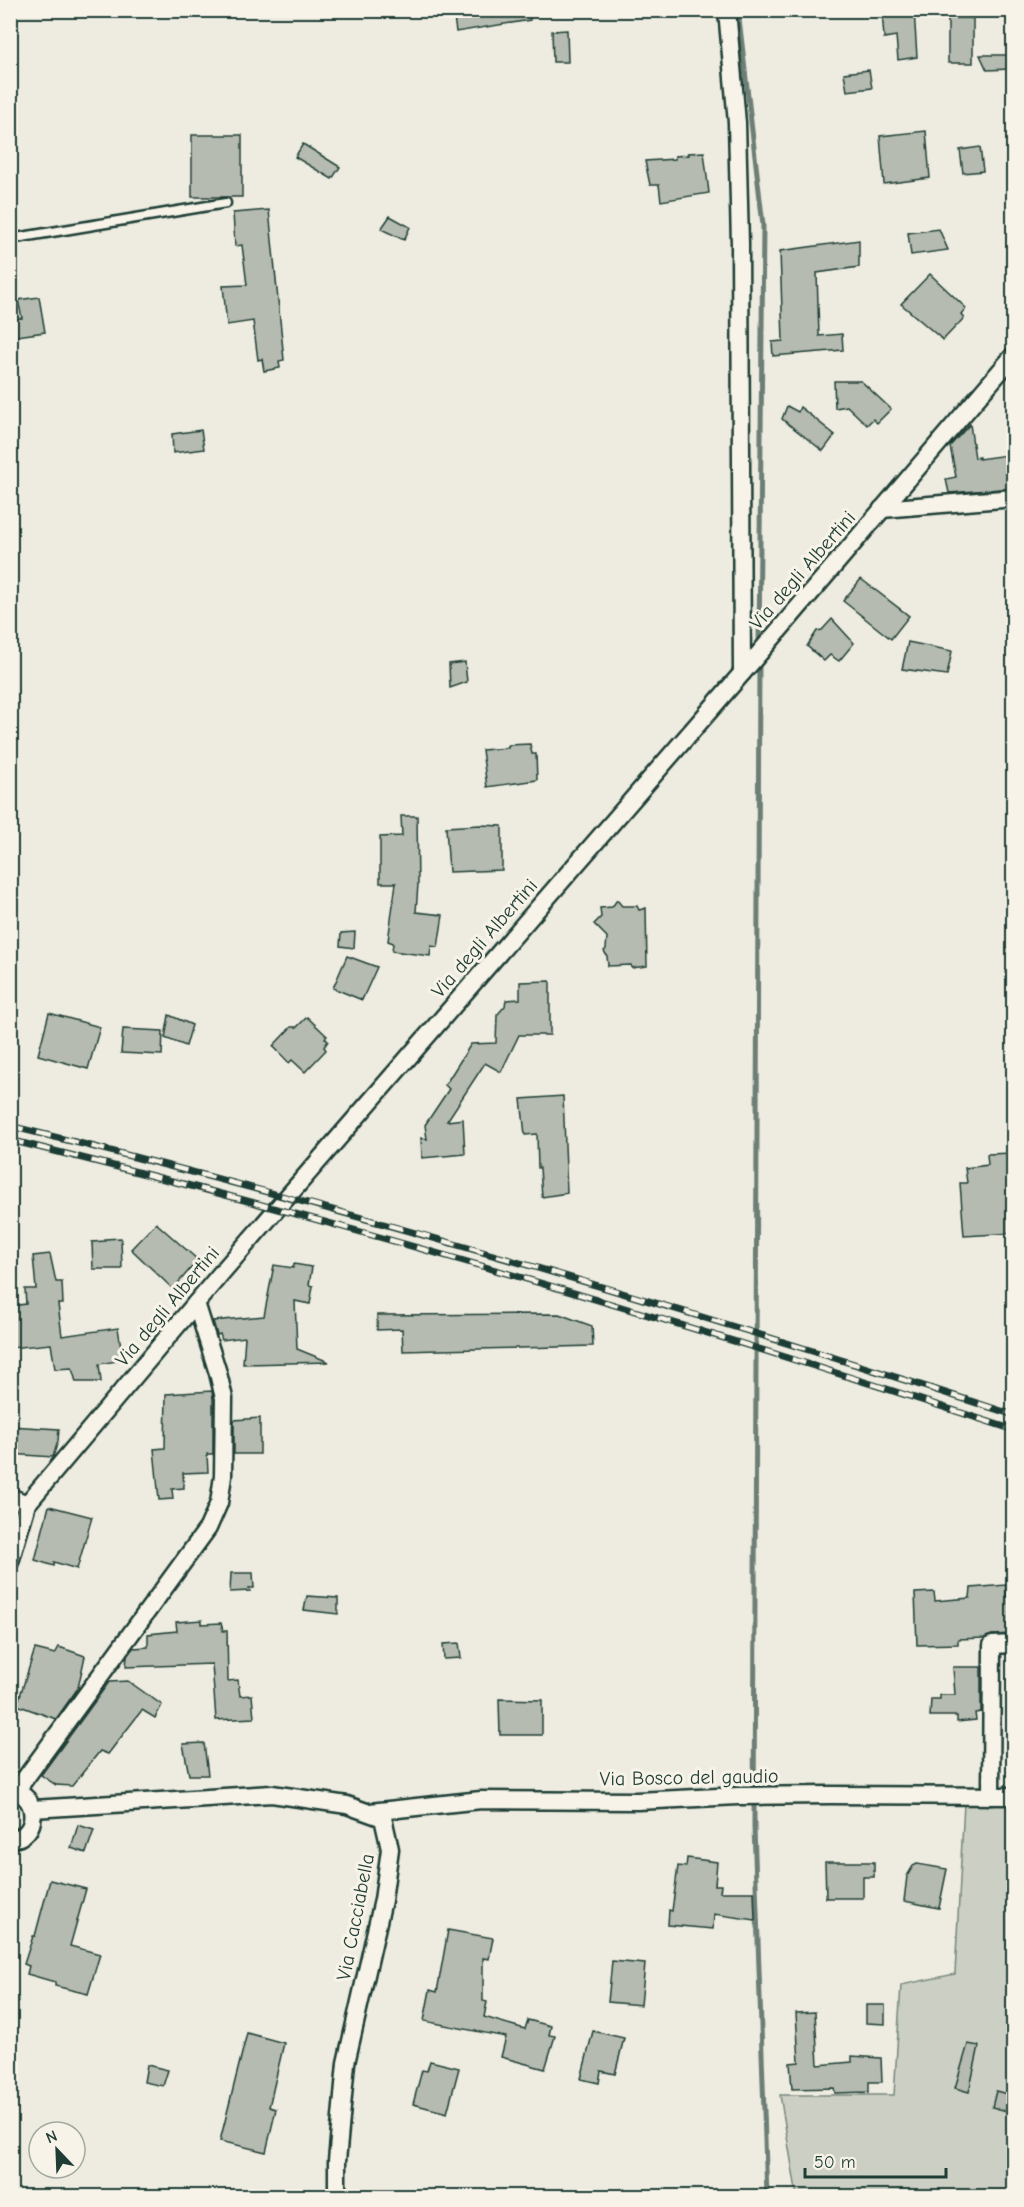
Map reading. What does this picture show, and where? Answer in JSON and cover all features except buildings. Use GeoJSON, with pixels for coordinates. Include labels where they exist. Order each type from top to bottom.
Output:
{"type":"FeatureCollection","features":[{"type":"Feature","properties":{"kind":"street"},"geometry":{"type":"LineString","coordinates":[[727,10],[737,123],[747,667]]}},
{"type":"Feature","properties":{"kind":"street","name":"Via degli Albertini"},"geometry":{"type":"LineString","coordinates":[[10,1562],[27,1504],[196,1303],[1014,355]]}},
{"type":"Feature","properties":{"kind":"street"},"geometry":{"type":"LineString","coordinates":[[882,509],[1014,498]]}},
{"type":"Feature","properties":{"kind":"street"},"geometry":{"type":"LineString","coordinates":[[10,1839],[16,1839],[28,1830],[33,1820],[33,1809],[28,1799],[13,1791],[208,1528],[219,1503],[223,1476],[224,1398],[196,1303]]}},
{"type":"Feature","properties":{"kind":"street"},"geometry":{"type":"LineString","coordinates":[[10,1497],[27,1504]]}},
{"type":"Feature","properties":{"kind":"street"},"geometry":{"type":"LineString","coordinates":[[991,1796],[992,1645],[1014,1644]]}},
{"type":"Feature","properties":{"kind":"street","name":"Via Cacciabella"},"geometry":{"type":"LineString","coordinates":[[33,1809],[272,1794],[347,1805],[383,1818],[390,1850],[383,1900],[346,2063],[337,2161],[337,2196]]}},
{"type":"Feature","properties":{"kind":"street","name":"Via Bosco del gaudio"},"geometry":{"type":"LineString","coordinates":[[367,1813],[481,1800],[637,1801],[738,1796],[830,1795],[1014,1796]]}},
{"type":"Feature","properties":{"kind":"lane"},"geometry":{"type":"LineString","coordinates":[[10,239],[226,203]]}},
{"type":"Feature","properties":{"kind":"shaded area"},"geometry":{"type":"Polygon","coordinates":[[[964,1803],[1013,1803],[1013,2196],[797,2196],[780,2095],[894,2095],[901,1985],[955,1974],[964,1803]]]}},
{"type":"Feature","properties":{"kind":"waterway"},"geometry":{"type":"LineString","coordinates":[[738,10],[763,225],[759,647]]}},
{"type":"Feature","properties":{"kind":"waterway"},"geometry":{"type":"LineString","coordinates":[[759,659],[754,1827],[767,2196]]}},
{"type":"Feature","properties":{"kind":"railway"},"geometry":{"type":"LineString","coordinates":[[10,1126],[263,1191],[515,1261],[765,1336],[1014,1415]]}},
{"type":"Feature","properties":{"kind":"railway"},"geometry":{"type":"LineString","coordinates":[[10,1140],[263,1205],[515,1276],[765,1351],[1014,1430]]}}]}
